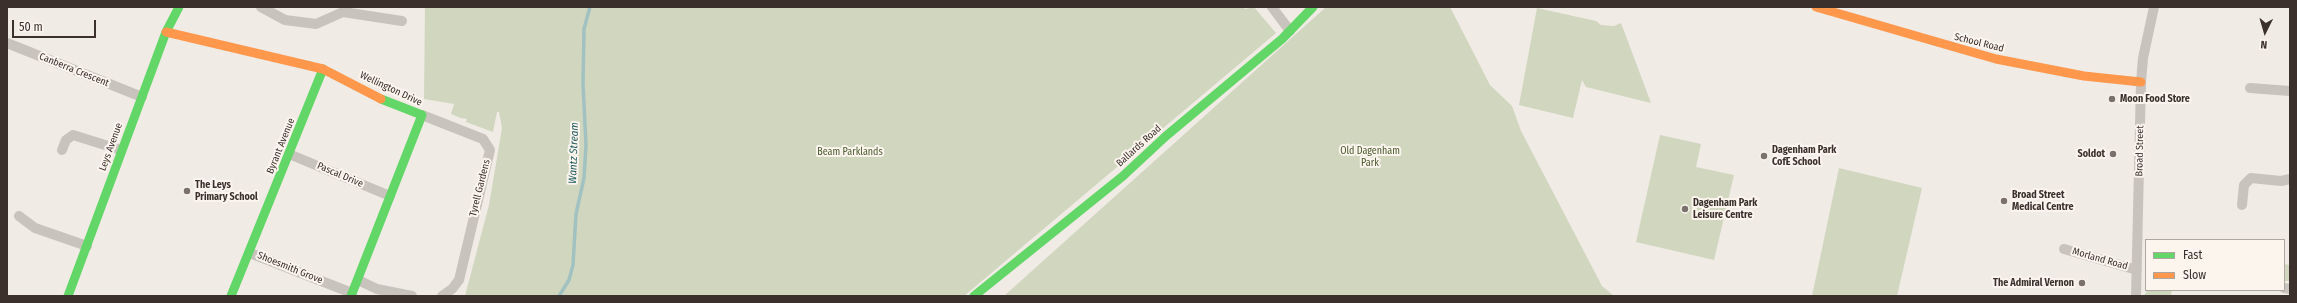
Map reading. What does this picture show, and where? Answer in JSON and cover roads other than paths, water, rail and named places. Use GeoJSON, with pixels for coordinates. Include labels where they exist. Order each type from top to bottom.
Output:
{"type":"FeatureCollection","features":[{"type":"Feature","properties":{"kind":"street","name":"Leys Avenue"},"geometry":{"type":"LineString","coordinates":[[68,296],[166,32],[179,7]]}},
{"type":"Feature","properties":{"kind":"street"},"geometry":{"type":"LineString","coordinates":[[261,7],[285,20],[316,24],[343,12],[402,21]]}},
{"type":"Feature","properties":{"kind":"street"},"geometry":{"type":"LineString","coordinates":[[1272,7],[1290,31]]}},
{"type":"Feature","properties":{"kind":"street","name":"Ballards Road"},"geometry":{"type":"LineString","coordinates":[[974,296],[1123,176],[1166,136],[1290,31],[1313,7]]}},
{"type":"Feature","properties":{"kind":"street","name":"School Road"},"geometry":{"type":"LineString","coordinates":[[1816,7],[1996,59],[2084,76],[2142,82]]}},
{"type":"Feature","properties":{"kind":"street","name":"Broad Street"},"geometry":{"type":"LineString","coordinates":[[2136,296],[2142,82],[2144,58],[2154,7]]}},
{"type":"Feature","properties":{"kind":"street","name":"Wellington Drive"},"geometry":{"type":"LineString","coordinates":[[166,32],[323,70],[376,97],[422,114],[390,196],[377,224],[352,294]]}},
{"type":"Feature","properties":{"kind":"street","name":"Canberra Crescent"},"geometry":{"type":"LineString","coordinates":[[7,43],[142,97]]}},
{"type":"Feature","properties":{"kind":"street","name":"Byrant Avenue"},"geometry":{"type":"LineString","coordinates":[[231,296],[250,253],[323,70]]}},
{"type":"Feature","properties":{"kind":"street"},"geometry":{"type":"LineString","coordinates":[[2250,88],[2290,91]]}},
{"type":"Feature","properties":{"kind":"street","name":"Tyrell Gardens"},"geometry":{"type":"LineString","coordinates":[[422,114],[483,140],[490,150],[459,280],[452,289],[442,296]]}},
{"type":"Feature","properties":{"kind":"street"},"geometry":{"type":"LineString","coordinates":[[62,150],[66,140],[73,135],[121,150]]}},
{"type":"Feature","properties":{"kind":"street","name":"Pascal Drive"},"geometry":{"type":"LineString","coordinates":[[289,154],[390,196]]}},
{"type":"Feature","properties":{"kind":"street"},"geometry":{"type":"LineString","coordinates":[[2242,205],[2244,185],[2251,178],[2281,181],[2290,179]]}},
{"type":"Feature","properties":{"kind":"street"},"geometry":{"type":"LineString","coordinates":[[19,216],[35,228],[87,246]]}},
{"type":"Feature","properties":{"kind":"street","name":"Morland Road"},"geometry":{"type":"LineString","coordinates":[[2064,249],[2137,270]]}},
{"type":"Feature","properties":{"kind":"street","name":"Shoesmith Grove"},"geometry":{"type":"LineString","coordinates":[[250,253],[352,294]]}},
{"type":"Feature","properties":{"kind":"street"},"geometry":{"type":"LineString","coordinates":[[358,280],[377,289],[412,296]]}},
{"type":"Feature","properties":{"kind":"waterway","name":"Wantz Stream"},"geometry":{"type":"LineString","coordinates":[[559,296],[569,280],[573,265],[576,214],[584,178],[586,145],[583,84],[584,29],[590,7]]}},
{"type":"Feature","properties":{"kind":"place","name":"Moon Food Store"},"geometry":{"type":"Point","coordinates":[2112,99]}},
{"type":"Feature","properties":{"kind":"place","name":"Soldot"},"geometry":{"type":"Point","coordinates":[2113,154]}},
{"type":"Feature","properties":{"kind":"place","name":"Dagenham Park CofE School"},"geometry":{"type":"Point","coordinates":[1764,156]}},
{"type":"Feature","properties":{"kind":"place","name":"The Leys Primary School"},"geometry":{"type":"Point","coordinates":[187,191]}},
{"type":"Feature","properties":{"kind":"place","name":"Broad Street Medical Centre"},"geometry":{"type":"Point","coordinates":[2004,201]}},
{"type":"Feature","properties":{"kind":"place","name":"Dagenham Park Leisure Centre"},"geometry":{"type":"Point","coordinates":[1685,209]}},
{"type":"Feature","properties":{"kind":"place","name":"The Admiral Vernon"},"geometry":{"type":"Point","coordinates":[2082,283]}},
{"type":"Feature","properties":{"kind":"park label","name":"Beam Parklands"},"geometry":{"type":"Point","coordinates":[850,152]}},
{"type":"Feature","properties":{"kind":"park label","name":"Old Dagenham Park"},"geometry":{"type":"Point","coordinates":[1370,156]}}]}
